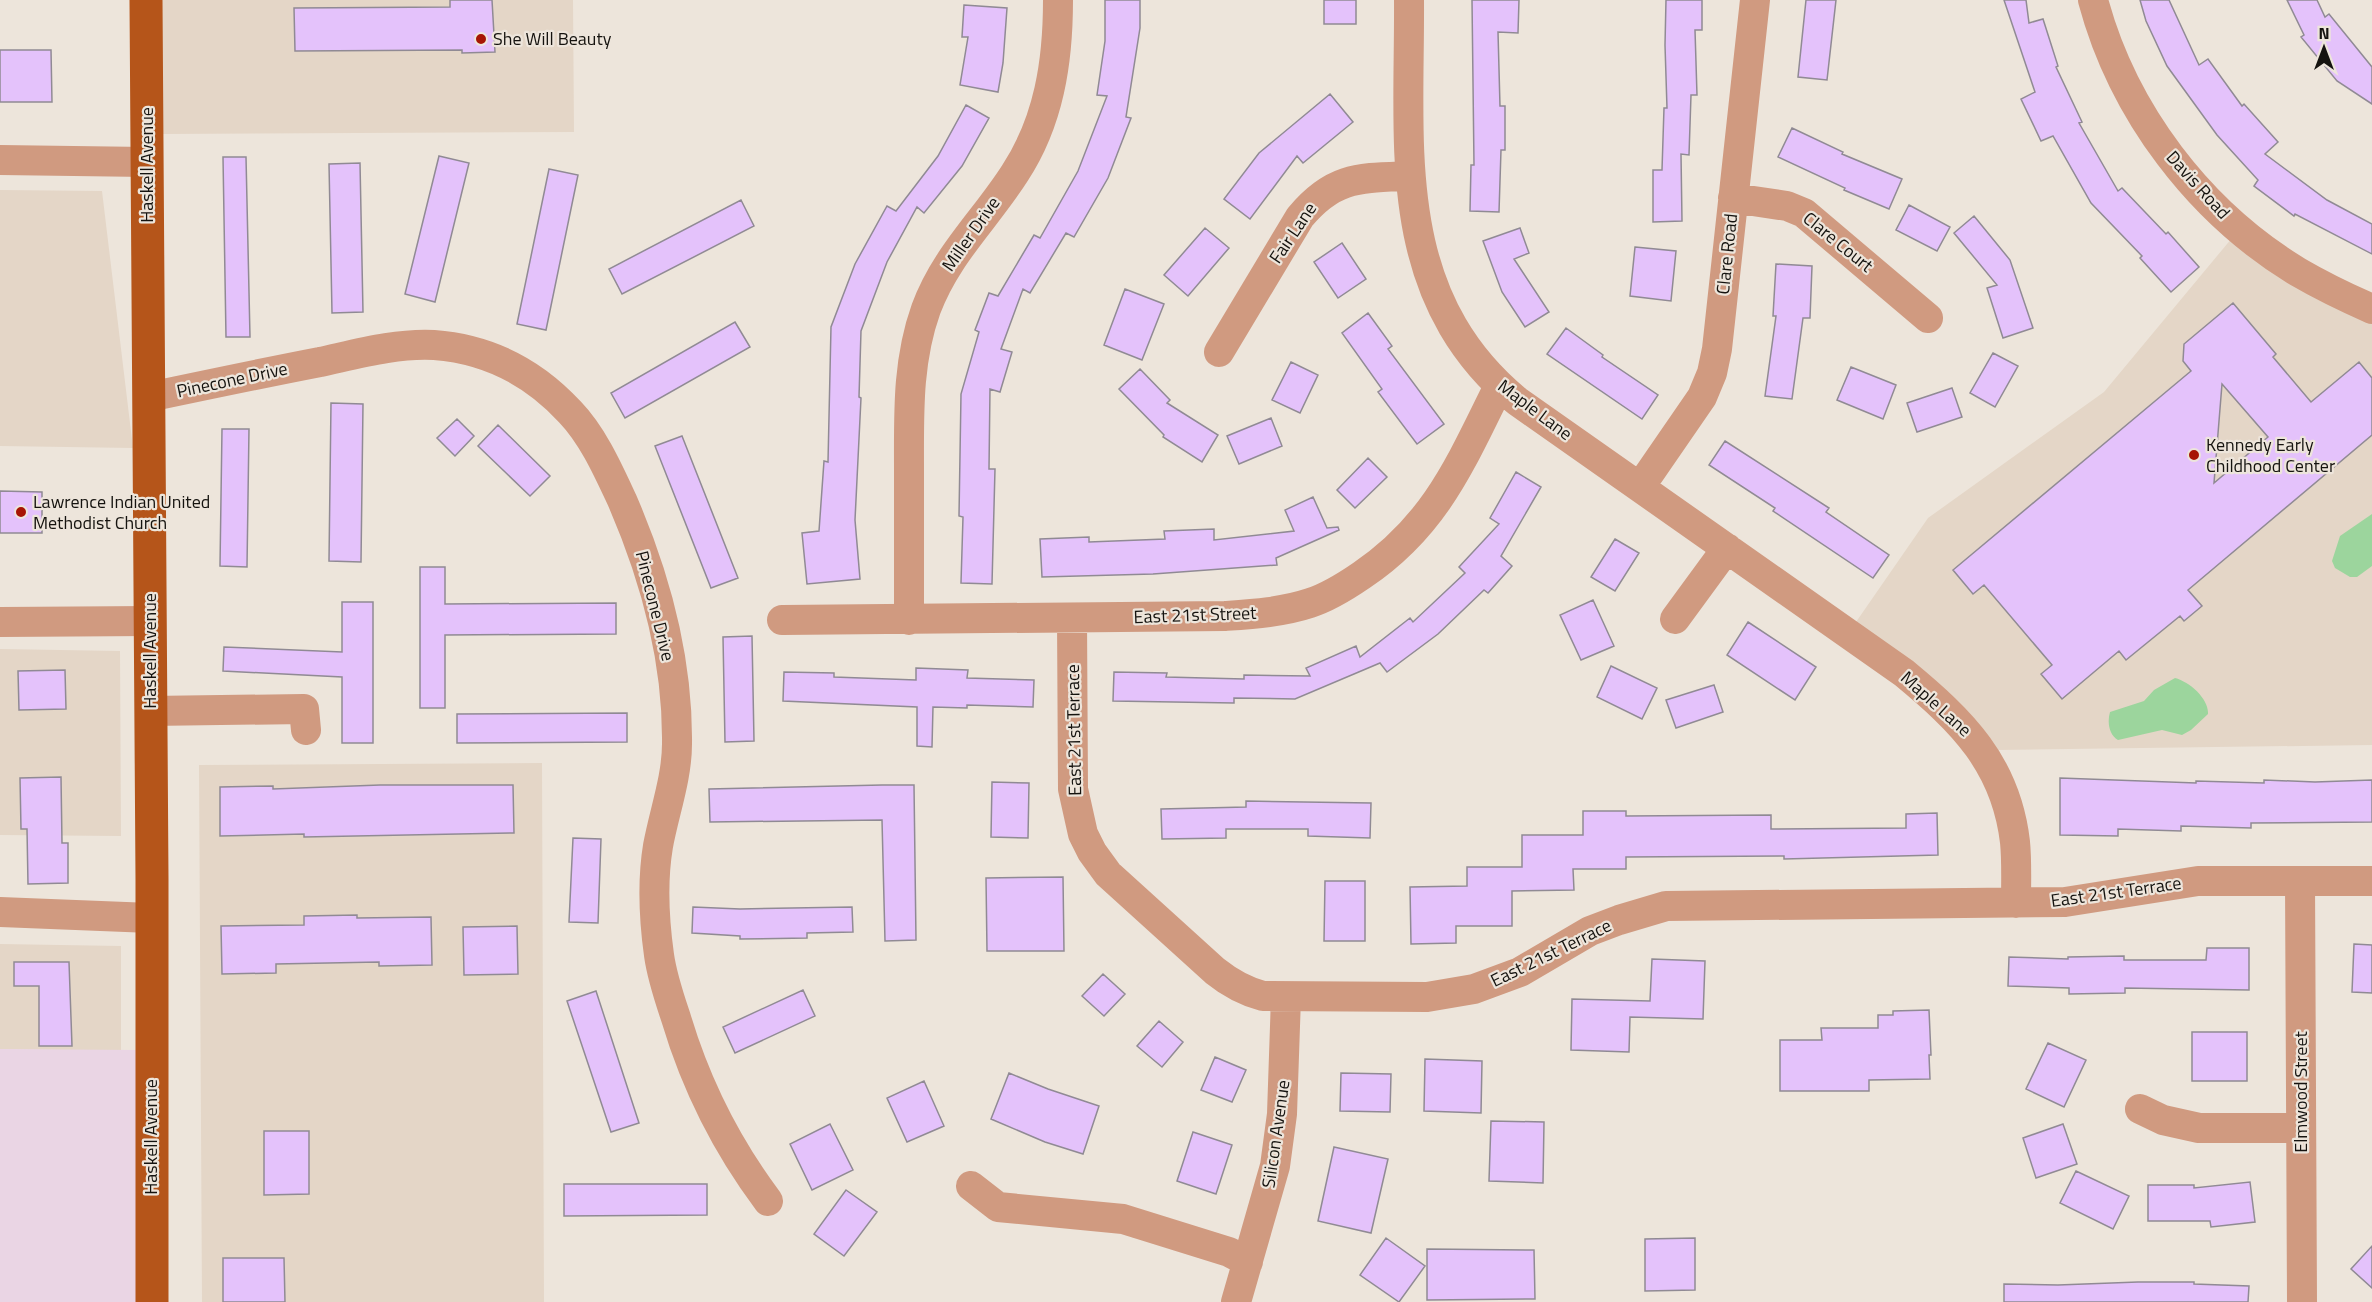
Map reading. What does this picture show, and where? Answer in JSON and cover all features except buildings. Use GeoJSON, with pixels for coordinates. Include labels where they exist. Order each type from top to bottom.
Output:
{"type":"FeatureCollection","features":[{"type":"Feature","properties":{"kind":"main road","name":"Haskell Avenue"},"geometry":{"type":"LineString","coordinates":[[146,0],[152,1302]]}},
{"type":"Feature","properties":{"kind":"street","name":"Miller Drive"},"geometry":{"type":"LineString","coordinates":[[909,620],[909,402],[913,355],[918,332],[932,296],[951,259],[1015,174],[1038,130],[1052,81],[1056,54],[1058,0]]}},
{"type":"Feature","properties":{"kind":"street","name":"Maple Lane"},"geometry":{"type":"LineString","coordinates":[[1409,0],[1410,176],[1417,236],[1438,301],[1468,349],[1499,386],[1904,673],[1950,713],[1973,737],[1989,760],[1998,779],[2011,817],[2015,844],[2016,903]]}},
{"type":"Feature","properties":{"kind":"street","name":"Clare Road"},"geometry":{"type":"LineString","coordinates":[[1640,487],[1702,397],[1712,373],[1717,349],[1755,0]]}},
{"type":"Feature","properties":{"kind":"street","name":"Davis Road"},"geometry":{"type":"LineString","coordinates":[[2093,0],[2111,53],[2127,89],[2175,162],[2196,187],[2229,220],[2298,272],[2372,309]]}},
{"type":"Feature","properties":{"kind":"street"},"geometry":{"type":"LineString","coordinates":[[0,160],[147,162]]}},
{"type":"Feature","properties":{"kind":"street","name":"Fair Lane"},"geometry":{"type":"LineString","coordinates":[[1219,352],[1300,217],[1314,200],[1333,187],[1353,180],[1410,176]]}},
{"type":"Feature","properties":{"kind":"street","name":"Clare Court"},"geometry":{"type":"LineString","coordinates":[[1733,198],[1787,206],[1804,213],[1928,318]]}},
{"type":"Feature","properties":{"kind":"street","name":"Pinecone Drive"},"geometry":{"type":"LineString","coordinates":[[149,397],[391,347],[434,345],[497,358],[549,390],[572,414],[592,441],[611,476],[639,538],[656,592],[673,681],[677,746],[657,850],[654,894],[664,981],[686,1051],[704,1097],[736,1155],[768,1201]]}},
{"type":"Feature","properties":{"kind":"street","name":"East 21st Street"},"geometry":{"type":"LineString","coordinates":[[782,620],[1072,618],[1259,613],[1310,603],[1334,593],[1357,579],[1389,555],[1418,528],[1449,485],[1499,386]]}},
{"type":"Feature","properties":{"kind":"street"},"geometry":{"type":"LineString","coordinates":[[1675,619],[1727,548]]}},
{"type":"Feature","properties":{"kind":"street","name":"East 21st Terrace"},"geometry":{"type":"LineString","coordinates":[[1072,618],[1073,789],[1077,813],[1092,852],[1108,874],[1223,977],[1250,993],[1286,997],[1428,997],[1474,989],[1520,972],[1590,931],[1666,906],[2065,902],[2198,881],[2372,881]]}},
{"type":"Feature","properties":{"kind":"street"},"geometry":{"type":"LineString","coordinates":[[0,622],[150,621]]}},
{"type":"Feature","properties":{"kind":"street"},"geometry":{"type":"LineString","coordinates":[[150,711],[304,709],[306,730]]}},
{"type":"Feature","properties":{"kind":"street","name":"Elmwood Street"},"geometry":{"type":"LineString","coordinates":[[2300,881],[2302,1302]]}},
{"type":"Feature","properties":{"kind":"street"},"geometry":{"type":"LineString","coordinates":[[0,912],[151,918]]}},
{"type":"Feature","properties":{"kind":"street","name":"Silicon Avenue"},"geometry":{"type":"LineString","coordinates":[[1236,1302],[1275,1166],[1286,1042],[1286,997]]}},
{"type":"Feature","properties":{"kind":"street"},"geometry":{"type":"LineString","coordinates":[[2140,1109],[2163,1120],[2199,1128],[2301,1128]]}},
{"type":"Feature","properties":{"kind":"street"},"geometry":{"type":"LineString","coordinates":[[971,1186],[998,1207],[1123,1219],[1229,1252],[1248,1262]]}},
{"type":"Feature","properties":{"kind":"shaded area"},"geometry":{"type":"Polygon","coordinates":[[[161,0],[573,0],[574,132],[162,134],[161,0]]]}},
{"type":"Feature","properties":{"kind":"shaded area"},"geometry":{"type":"Polygon","coordinates":[[[0,190],[102,191],[133,448],[0,446],[0,190]]]}},
{"type":"Feature","properties":{"kind":"shaded area","name":"Kennedy Early Childhood Center"},"geometry":{"type":"Polygon","coordinates":[[[2232,238],[2372,320],[2372,745],[1997,750],[1856,622],[1928,518],[2104,392],[2232,238]]]}},
{"type":"Feature","properties":{"kind":"shaded area"},"geometry":{"type":"Polygon","coordinates":[[[0,649],[120,651],[121,836],[0,835],[0,649]]]}},
{"type":"Feature","properties":{"kind":"shaded area"},"geometry":{"type":"Polygon","coordinates":[[[542,763],[544,1302],[202,1302],[199,765],[542,763]]]}},
{"type":"Feature","properties":{"kind":"shaded area"},"geometry":{"type":"Polygon","coordinates":[[[0,944],[121,946],[121,1051],[0,1049],[0,944]]]}},
{"type":"Feature","properties":{"kind":"shaded area"},"geometry":{"type":"Polygon","coordinates":[[[0,1049],[136,1050],[136,1302],[0,1302],[0,1049]]]}},
{"type":"Feature","properties":{"kind":"green space"},"geometry":{"type":"Polygon","coordinates":[[[2372,514],[2372,566],[2357,577],[2350,577],[2335,568],[2332,561],[2340,536],[2372,514]]]}},
{"type":"Feature","properties":{"kind":"green space"},"geometry":{"type":"Polygon","coordinates":[[[2175,678],[2187,683],[2198,692],[2205,703],[2208,714],[2182,735],[2162,730],[2118,740],[2115,738],[2110,728],[2110,712],[2144,701],[2154,690],[2175,678]]]}},
{"type":"Feature","properties":{"kind":"place","name":"She Will Beauty"},"geometry":{"type":"Point","coordinates":[481,39]}},
{"type":"Feature","properties":{"kind":"place","name":"Kennedy Early Childhood Center"},"geometry":{"type":"Point","coordinates":[2194,455]}},
{"type":"Feature","properties":{"kind":"place","name":"Lawrence Indian United Methodist Church"},"geometry":{"type":"Point","coordinates":[21,512]}}]}
